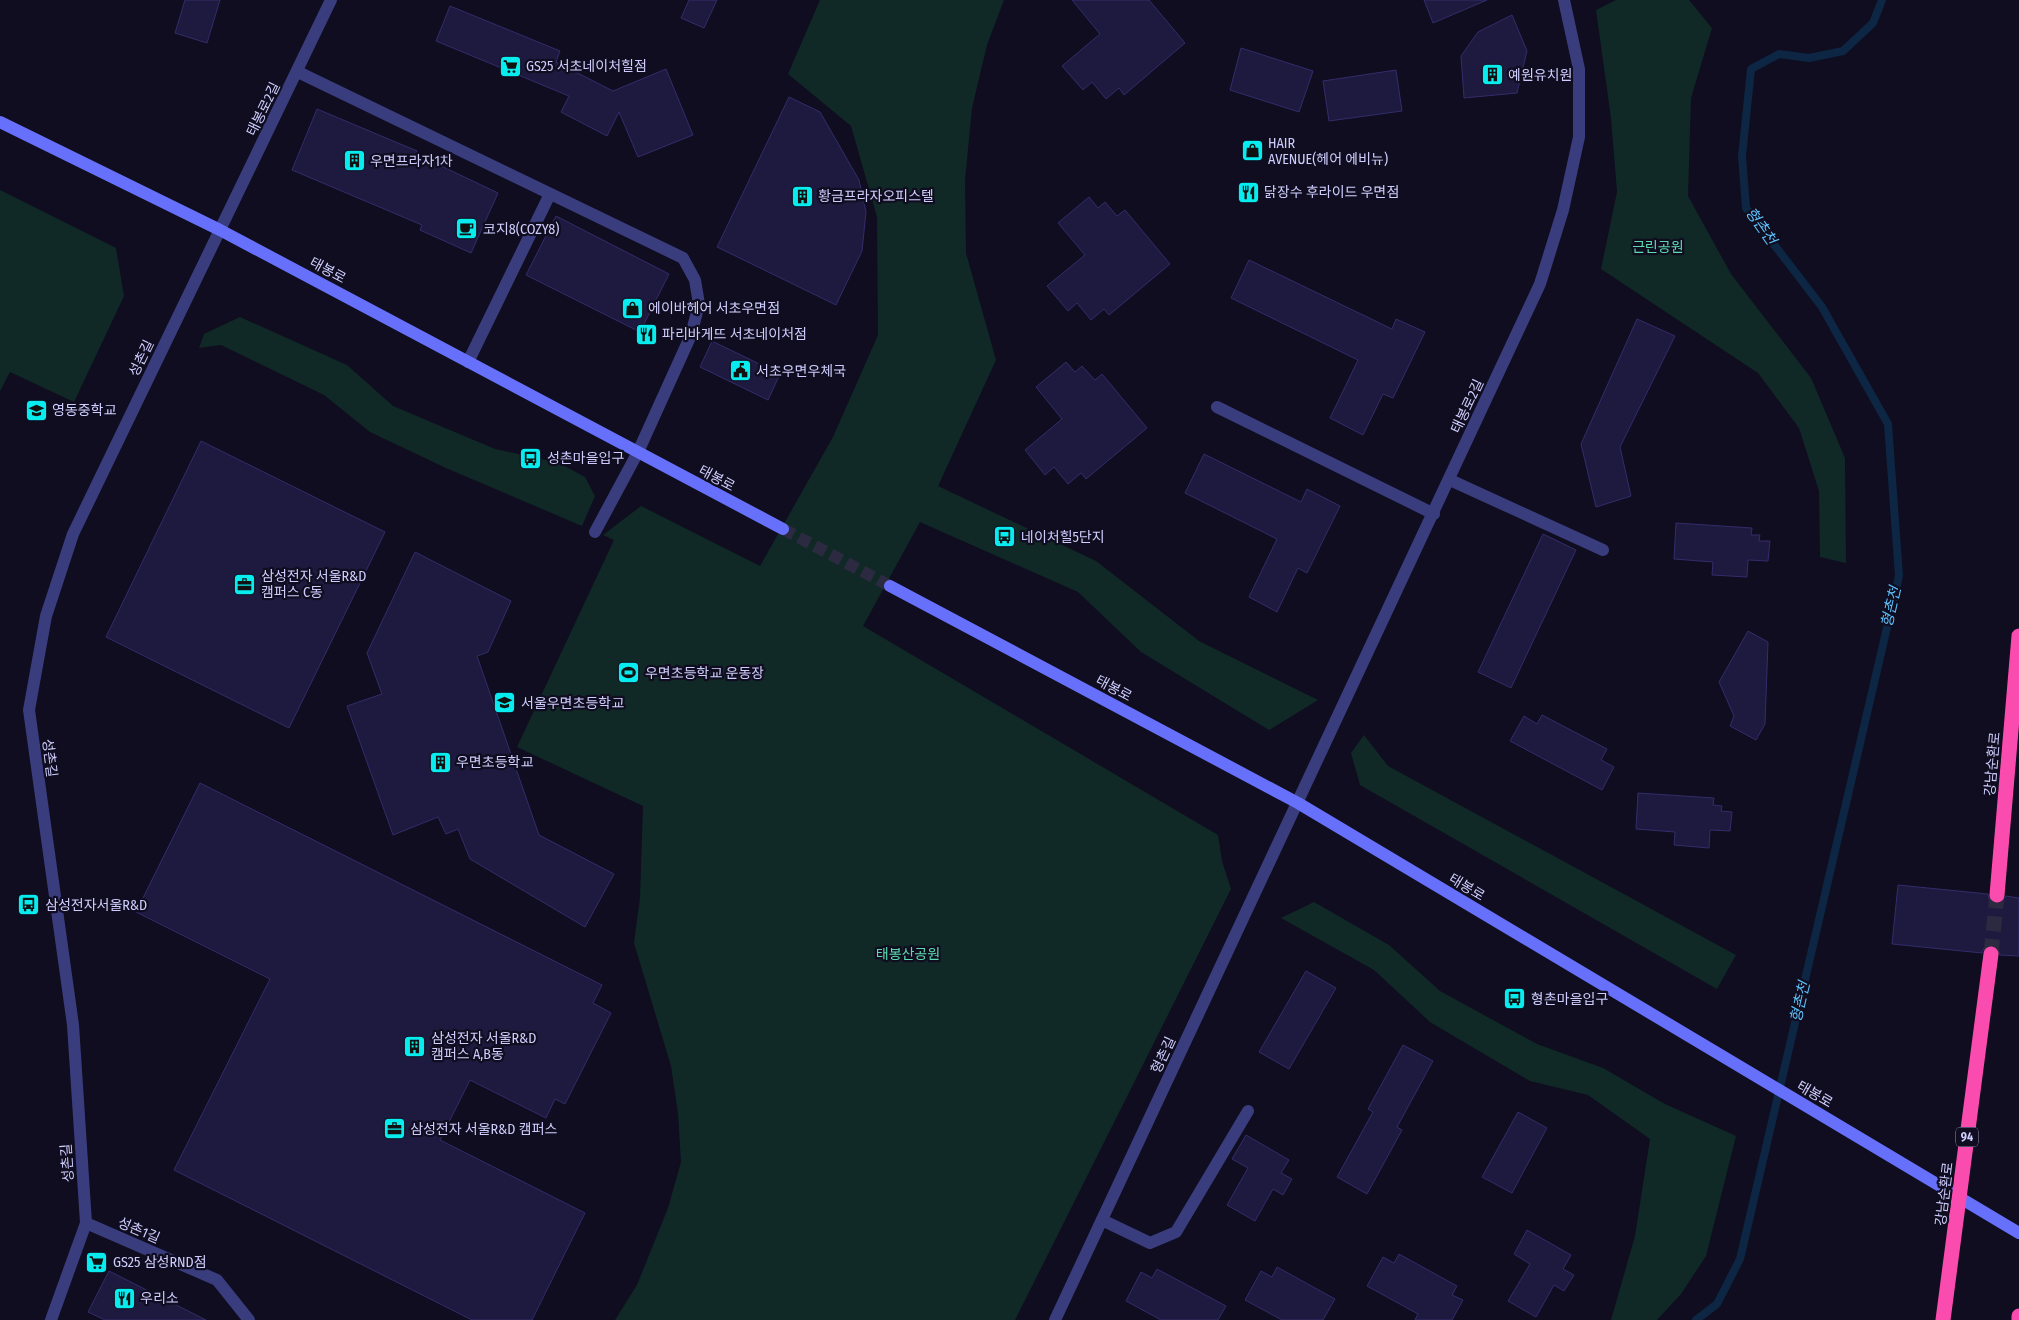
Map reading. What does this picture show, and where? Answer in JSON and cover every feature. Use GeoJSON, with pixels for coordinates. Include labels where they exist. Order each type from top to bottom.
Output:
{"type":"FeatureCollection","features":[{"type":"Feature","properties":{"kind":"highway","name":"강남순환로"},"geometry":{"type":"LineString","coordinates":[[1997,895],[2019,636]]}},
{"type":"Feature","properties":{"kind":"highway","name":"강남순환로"},"geometry":{"type":"LineString","coordinates":[[1944,1320],[1991,954]]}},
{"type":"Feature","properties":{"kind":"street","name":"태봉로2길"},"geometry":{"type":"LineString","coordinates":[[220,230],[298,72],[331,0]]}},
{"type":"Feature","properties":{"kind":"street","name":"태봉로2길"},"geometry":{"type":"LineString","coordinates":[[1298,803],[1540,284],[1563,210],[1579,137],[1579,69],[1564,0]]}},
{"type":"Feature","properties":{"kind":"street"},"geometry":{"type":"LineString","coordinates":[[298,72],[683,258],[695,280],[699,304],[691,335],[638,452],[595,532]]}},
{"type":"Feature","properties":{"kind":"street","name":"태봉로"},"geometry":{"type":"LineString","coordinates":[[0,122],[220,230],[783,530]]}},
{"type":"Feature","properties":{"kind":"street"},"geometry":{"type":"LineString","coordinates":[[468,362],[550,194]]}},
{"type":"Feature","properties":{"kind":"street","name":"성촌길"},"geometry":{"type":"LineString","coordinates":[[50,1320],[86,1223],[73,1025],[29,710],[46,616],[73,534],[220,230]]}},
{"type":"Feature","properties":{"kind":"street"},"geometry":{"type":"LineString","coordinates":[[1217,407],[1434,514]]}},
{"type":"Feature","properties":{"kind":"street"},"geometry":{"type":"LineString","coordinates":[[1450,480],[1603,550]]}},
{"type":"Feature","properties":{"kind":"street","name":"태봉로"},"geometry":{"type":"LineString","coordinates":[[890,586],[1298,803],[2019,1233]]}},
{"type":"Feature","properties":{"kind":"street","name":"형촌길"},"geometry":{"type":"LineString","coordinates":[[1055,1320],[1298,803]]}},
{"type":"Feature","properties":{"kind":"street"},"geometry":{"type":"LineString","coordinates":[[1102,1220],[1150,1243],[1176,1232],[1248,1111]]}},
{"type":"Feature","properties":{"kind":"street","name":"성촌1길"},"geometry":{"type":"LineString","coordinates":[[86,1223],[217,1280],[249,1320]]}},
{"type":"Feature","properties":{"kind":"green space","name":"태봉산공원"},"geometry":{"type":"Polygon","coordinates":[[[820,0],[1004,0],[987,45],[972,108],[965,180],[966,253],[996,360],[938,486],[1096,561],[1199,641],[1318,700],[1269,730],[1141,652],[1078,592],[920,522],[863,626],[1218,835],[1222,861],[1231,889],[1015,1320],[615,1320],[637,1285],[668,1208],[681,1162],[678,1113],[671,1066],[634,943],[640,898],[643,806],[517,747],[614,540],[603,535],[641,506],[760,566],[833,437],[878,335],[877,217],[851,126],[788,74],[820,0]]]}},
{"type":"Feature","properties":{"kind":"green space","name":"근린공원"},"geometry":{"type":"Polygon","coordinates":[[[1616,0],[1689,0],[1712,28],[1691,98],[1688,196],[1731,274],[1811,378],[1845,458],[1846,563],[1820,557],[1819,491],[1799,428],[1758,373],[1601,269],[1617,192],[1611,118],[1596,10],[1616,0]]]}},
{"type":"Feature","properties":{"kind":"green space","name":"영동중학교"},"geometry":{"type":"Polygon","coordinates":[[[0,190],[116,248],[124,296],[74,402],[10,372],[0,391],[0,190]]]}},
{"type":"Feature","properties":{"kind":"green space"},"geometry":{"type":"Polygon","coordinates":[[[240,317],[347,365],[393,406],[495,449],[559,463],[585,477],[595,496],[582,526],[446,468],[370,432],[324,395],[221,345],[199,348],[204,334],[240,317]]]}},
{"type":"Feature","properties":{"kind":"green space"},"geometry":{"type":"Polygon","coordinates":[[[1364,735],[1388,766],[1736,955],[1717,989],[1360,785],[1351,753],[1364,735]]]}},
{"type":"Feature","properties":{"kind":"green space"},"geometry":{"type":"Polygon","coordinates":[[[1314,902],[1389,945],[1440,991],[1537,1044],[1603,1068],[1665,1104],[1736,1136],[1706,1256],[1681,1294],[1657,1320],[1611,1320],[1635,1236],[1650,1139],[1588,1095],[1530,1081],[1430,1022],[1374,970],[1281,918],[1314,902]]]}},
{"type":"Feature","properties":{"kind":"building"},"geometry":{"type":"Polygon","coordinates":[[[185,0],[220,0],[207,43],[175,33],[185,0]]]}},
{"type":"Feature","properties":{"kind":"building"},"geometry":{"type":"Polygon","coordinates":[[[689,0],[717,0],[704,28],[681,18],[689,0]]]}},
{"type":"Feature","properties":{"kind":"building"},"geometry":{"type":"Polygon","coordinates":[[[1072,0],[1149,0],[1185,43],[1124,95],[1119,88],[1106,99],[1092,82],[1083,90],[1062,66],[1100,34],[1072,0]]]}},
{"type":"Feature","properties":{"kind":"building"},"geometry":{"type":"Polygon","coordinates":[[[1424,0],[1487,0],[1433,23],[1424,0]]]}},
{"type":"Feature","properties":{"kind":"building"},"geometry":{"type":"Polygon","coordinates":[[[450,6],[560,51],[556,62],[613,91],[666,69],[693,135],[638,157],[619,112],[607,136],[561,112],[569,96],[436,41],[450,6]]]}},
{"type":"Feature","properties":{"kind":"building","name":"예원유치원"},"geometry":{"type":"Polygon","coordinates":[[[1512,15],[1527,51],[1517,93],[1464,98],[1461,56],[1478,32],[1512,15]]]}},
{"type":"Feature","properties":{"kind":"building"},"geometry":{"type":"Polygon","coordinates":[[[1241,48],[1313,71],[1299,112],[1230,90],[1241,48]]]}},
{"type":"Feature","properties":{"kind":"building"},"geometry":{"type":"Polygon","coordinates":[[[1396,70],[1402,111],[1329,121],[1323,81],[1396,70]]]}},
{"type":"Feature","properties":{"kind":"building","name":"황금프라자오피스텔"},"geometry":{"type":"Polygon","coordinates":[[[789,97],[820,112],[859,180],[866,212],[862,251],[836,305],[717,247],[789,97]]]}},
{"type":"Feature","properties":{"kind":"building"},"geometry":{"type":"Polygon","coordinates":[[[317,109],[417,151],[416,154],[498,193],[471,253],[420,230],[422,225],[292,170],[317,109]]]}},
{"type":"Feature","properties":{"kind":"building"},"geometry":{"type":"Polygon","coordinates":[[[1089,197],[1098,208],[1105,202],[1117,216],[1125,210],[1170,264],[1109,315],[1104,309],[1091,320],[1077,303],[1068,311],[1047,286],[1085,255],[1058,223],[1089,197]]]}},
{"type":"Feature","properties":{"kind":"building"},"geometry":{"type":"Polygon","coordinates":[[[556,216],[669,274],[640,332],[526,275],[556,216]]]}},
{"type":"Feature","properties":{"kind":"building"},"geometry":{"type":"Polygon","coordinates":[[[1249,260],[1392,329],[1396,319],[1425,332],[1393,398],[1383,394],[1363,435],[1330,418],[1358,360],[1231,298],[1249,260]]]}},
{"type":"Feature","properties":{"kind":"building"},"geometry":{"type":"Polygon","coordinates":[[[1637,319],[1675,336],[1620,447],[1631,496],[1596,507],[1581,444],[1637,319]]]}},
{"type":"Feature","properties":{"kind":"building","name":"서초우면우체국"},"geometry":{"type":"Polygon","coordinates":[[[712,341],[780,374],[768,400],[700,367],[712,341]]]}},
{"type":"Feature","properties":{"kind":"building"},"geometry":{"type":"Polygon","coordinates":[[[1066,362],[1075,372],[1082,366],[1095,380],[1102,374],[1147,428],[1086,479],[1081,473],[1068,484],[1054,467],[1045,475],[1025,450],[1062,419],[1036,387],[1066,362]]]}},
{"type":"Feature","properties":{"kind":"building","name":"삼성전자 서울R&D 캠퍼스 C동"},"geometry":{"type":"Polygon","coordinates":[[[201,441],[385,532],[289,728],[106,637],[201,441]]]}},
{"type":"Feature","properties":{"kind":"building"},"geometry":{"type":"Polygon","coordinates":[[[1204,454],[1301,502],[1307,489],[1340,506],[1307,573],[1298,568],[1277,612],[1249,597],[1277,539],[1185,493],[1204,454]]]}},
{"type":"Feature","properties":{"kind":"building"},"geometry":{"type":"Polygon","coordinates":[[[1676,523],[1752,528],[1751,535],[1760,535],[1759,541],[1770,541],[1768,561],[1748,560],[1747,577],[1712,575],[1713,562],[1674,559],[1676,523]]]}},
{"type":"Feature","properties":{"kind":"building"},"geometry":{"type":"Polygon","coordinates":[[[1543,534],[1576,550],[1511,688],[1478,672],[1543,534]]]}},
{"type":"Feature","properties":{"kind":"building","name":"우면초등학교"},"geometry":{"type":"Polygon","coordinates":[[[415,552],[511,601],[488,652],[477,656],[539,835],[614,874],[585,927],[470,859],[458,829],[446,834],[438,817],[393,835],[347,706],[382,694],[367,653],[415,552]]]}},
{"type":"Feature","properties":{"kind":"building"},"geometry":{"type":"Polygon","coordinates":[[[1748,631],[1768,642],[1765,724],[1756,740],[1730,726],[1734,716],[1719,682],[1748,631]]]}},
{"type":"Feature","properties":{"kind":"building"},"geometry":{"type":"Polygon","coordinates":[[[1542,715],[1607,749],[1601,760],[1614,767],[1602,790],[1510,741],[1524,716],[1537,724],[1542,715]]]}},
{"type":"Feature","properties":{"kind":"building","name":"삼성전자 서울R&D 캠퍼스 A,B동"},"geometry":{"type":"Polygon","coordinates":[[[200,783],[602,985],[593,1003],[611,1013],[565,1104],[555,1099],[546,1118],[470,1080],[440,1140],[585,1213],[532,1320],[472,1320],[174,1170],[270,979],[136,912],[200,783]]]}},
{"type":"Feature","properties":{"kind":"building"},"geometry":{"type":"Polygon","coordinates":[[[1638,793],[1714,798],[1713,805],[1722,806],[1721,811],[1732,812],[1730,831],[1710,830],[1709,848],[1674,845],[1675,832],[1636,829],[1638,793]]]}},
{"type":"Feature","properties":{"kind":"building"},"geometry":{"type":"Polygon","coordinates":[[[1898,885],[1988,894],[1989,899],[1996,904],[2001,903],[2006,896],[2019,898],[2019,956],[2000,955],[1997,947],[1992,945],[1984,948],[1982,953],[1892,944],[1898,885]]]}},
{"type":"Feature","properties":{"kind":"building"},"geometry":{"type":"Polygon","coordinates":[[[1306,971],[1336,988],[1289,1069],[1259,1052],[1306,971]]]}},
{"type":"Feature","properties":{"kind":"building"},"geometry":{"type":"Polygon","coordinates":[[[1403,1045],[1433,1061],[1397,1127],[1402,1130],[1367,1194],[1337,1177],[1373,1112],[1368,1109],[1403,1045]]]}},
{"type":"Feature","properties":{"kind":"building"},"geometry":{"type":"Polygon","coordinates":[[[1518,1112],[1547,1128],[1512,1193],[1482,1177],[1518,1112]]]}},
{"type":"Feature","properties":{"kind":"building"},"geometry":{"type":"Polygon","coordinates":[[[1246,1135],[1289,1160],[1281,1173],[1292,1179],[1283,1195],[1273,1189],[1255,1221],[1227,1205],[1248,1168],[1232,1159],[1246,1135]]]}},
{"type":"Feature","properties":{"kind":"building"},"geometry":{"type":"Polygon","coordinates":[[[1527,1230],[1571,1255],[1563,1269],[1574,1275],[1564,1291],[1554,1285],[1536,1317],[1508,1301],[1530,1264],[1514,1254],[1527,1230]]]}},
{"type":"Feature","properties":{"kind":"building"},"geometry":{"type":"Polygon","coordinates":[[[1399,1254],[1457,1286],[1452,1295],[1463,1300],[1452,1320],[1415,1320],[1418,1314],[1367,1286],[1383,1257],[1394,1263],[1399,1254]]]}},
{"type":"Feature","properties":{"kind":"building"},"geometry":{"type":"Polygon","coordinates":[[[1277,1267],[1335,1299],[1323,1320],[1282,1320],[1245,1300],[1261,1271],[1272,1277],[1277,1267]]]}},
{"type":"Feature","properties":{"kind":"building"},"geometry":{"type":"Polygon","coordinates":[[[1157,1269],[1226,1306],[1218,1320],[1161,1320],[1126,1301],[1141,1272],[1152,1278],[1157,1269]]]}},
{"type":"Feature","properties":{"kind":"building"},"geometry":{"type":"Polygon","coordinates":[[[109,1271],[206,1320],[105,1320],[88,1312],[109,1271]]]}},
{"type":"Feature","properties":{"kind":"waterway","name":"형촌천"},"geometry":{"type":"LineString","coordinates":[[1696,1320],[1717,1304],[1740,1259],[1899,576],[1888,424],[1822,307],[1746,208],[1742,156],[1751,69],[1779,54],[1809,58],[1843,51],[1873,23],[1882,0]]}},
{"type":"Feature","properties":{"kind":"tunnel"},"geometry":{"type":"LineString","coordinates":[[783,529],[890,586]]}},
{"type":"Feature","properties":{"kind":"tunnel"},"geometry":{"type":"LineString","coordinates":[[1991,954],[1997,895]]}},
{"type":"Feature","properties":{"kind":"place","name":"GS25 서초네이처힐점"},"geometry":{"type":"Point","coordinates":[510,66]}},
{"type":"Feature","properties":{"kind":"place","name":"예원유치원"},"geometry":{"type":"Point","coordinates":[1492,75]}},
{"type":"Feature","properties":{"kind":"place","name":"HAIR AVENUE(헤어 에비뉴)"},"geometry":{"type":"Point","coordinates":[1252,151]}},
{"type":"Feature","properties":{"kind":"place","name":"우면프라자1차"},"geometry":{"type":"Point","coordinates":[354,161]}},
{"type":"Feature","properties":{"kind":"place","name":"닭장수 후라이드 우면점"},"geometry":{"type":"Point","coordinates":[1248,192]}},
{"type":"Feature","properties":{"kind":"place","name":"황금프라자오피스텔"},"geometry":{"type":"Point","coordinates":[802,196]}},
{"type":"Feature","properties":{"kind":"place","name":"코지8(COZY8)"},"geometry":{"type":"Point","coordinates":[467,229]}},
{"type":"Feature","properties":{"kind":"place","name":"에이바헤어 서초우면점"},"geometry":{"type":"Point","coordinates":[632,308]}},
{"type":"Feature","properties":{"kind":"place","name":"파리바게뜨 서초네이처점"},"geometry":{"type":"Point","coordinates":[646,334]}},
{"type":"Feature","properties":{"kind":"place","name":"서초우면우체국"},"geometry":{"type":"Point","coordinates":[740,371]}},
{"type":"Feature","properties":{"kind":"place","name":"영동중학교"},"geometry":{"type":"Point","coordinates":[36,410]}},
{"type":"Feature","properties":{"kind":"place","name":"성촌마을입구"},"geometry":{"type":"Point","coordinates":[531,458]}},
{"type":"Feature","properties":{"kind":"place","name":"네이처힐5단지"},"geometry":{"type":"Point","coordinates":[1005,537]}},
{"type":"Feature","properties":{"kind":"place","name":"삼성전자 서울R&D 캠퍼스 C동"},"geometry":{"type":"Point","coordinates":[245,584]}},
{"type":"Feature","properties":{"kind":"place","name":"우면초등학교 운동장"},"geometry":{"type":"Point","coordinates":[629,673]}},
{"type":"Feature","properties":{"kind":"place","name":"서울우면초등학교"},"geometry":{"type":"Point","coordinates":[505,703]}},
{"type":"Feature","properties":{"kind":"place","name":"우면초등학교"},"geometry":{"type":"Point","coordinates":[440,762]}},
{"type":"Feature","properties":{"kind":"place","name":"삼성전자서울R&D"},"geometry":{"type":"Point","coordinates":[29,905]}},
{"type":"Feature","properties":{"kind":"place","name":"형촌마을입구"},"geometry":{"type":"Point","coordinates":[1515,999]}},
{"type":"Feature","properties":{"kind":"place","name":"삼성전자 서울R&D 캠퍼스 A,B동"},"geometry":{"type":"Point","coordinates":[415,1046]}},
{"type":"Feature","properties":{"kind":"place","name":"삼성전자 서울R&D 캠퍼스"},"geometry":{"type":"Point","coordinates":[394,1129]}},
{"type":"Feature","properties":{"kind":"place","name":"GS25 삼성RND점"},"geometry":{"type":"Point","coordinates":[97,1262]}},
{"type":"Feature","properties":{"kind":"place","name":"우리소"},"geometry":{"type":"Point","coordinates":[124,1298]}}]}
